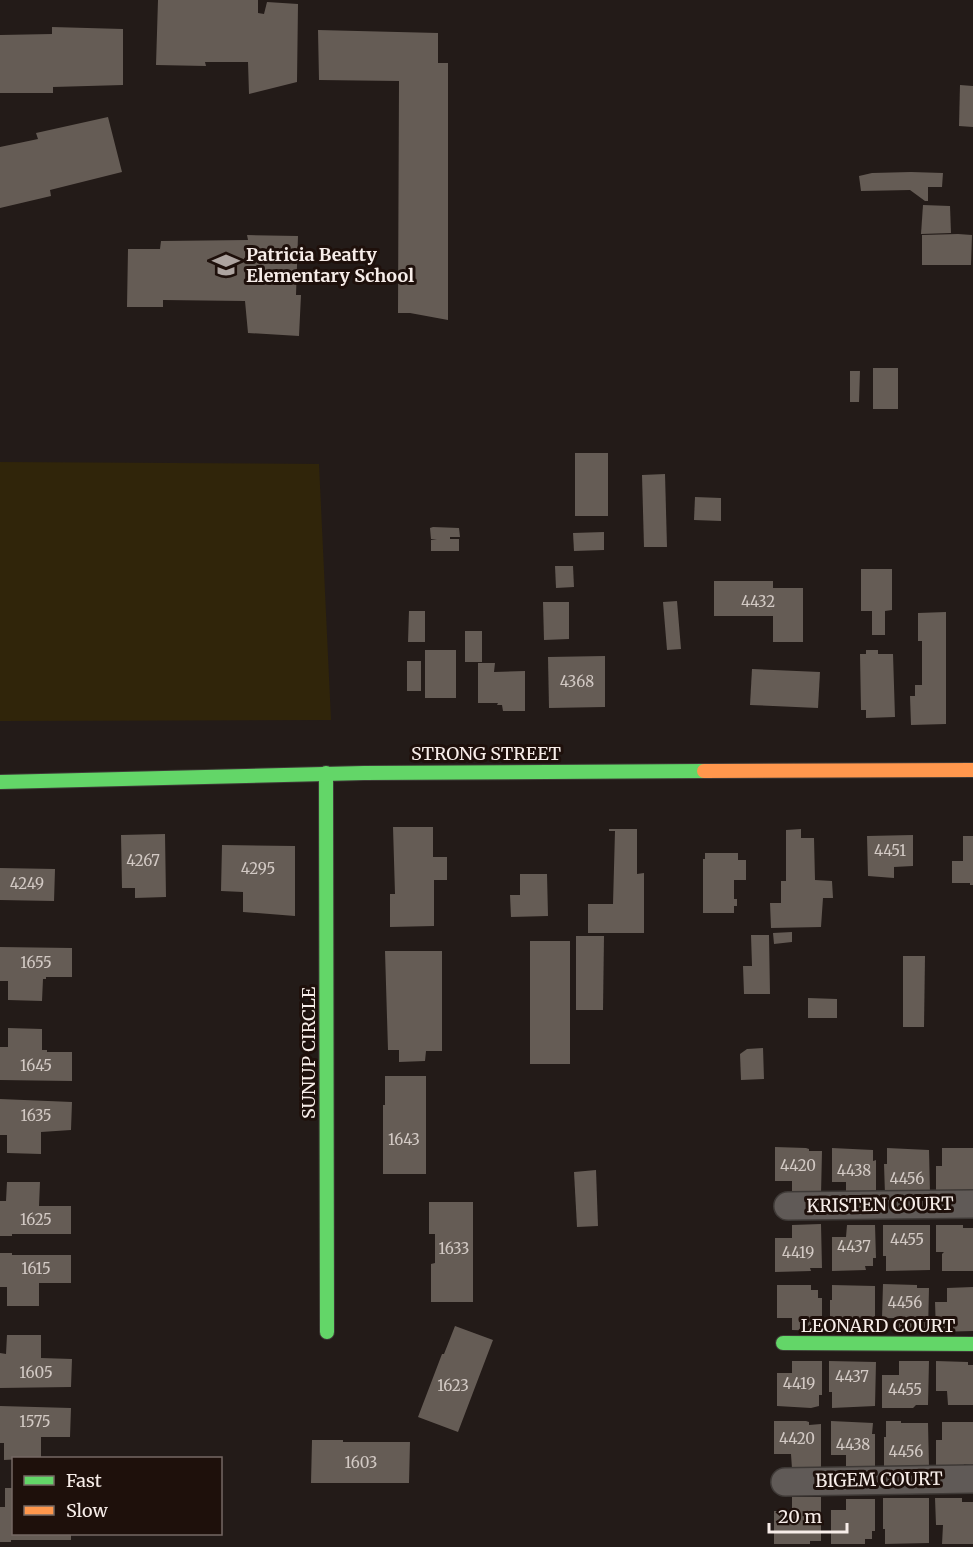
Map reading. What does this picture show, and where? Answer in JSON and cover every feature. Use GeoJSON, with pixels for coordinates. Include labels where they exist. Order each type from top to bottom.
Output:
{"type":"FeatureCollection","features":[{"type":"Feature","properties":{"kind":"street","name":"STRONG STREET"},"geometry":{"type":"LineString","coordinates":[[0,782],[326,773],[973,770]]}},
{"type":"Feature","properties":{"kind":"street","name":"SUNUP CIRCLE"},"geometry":{"type":"LineString","coordinates":[[326,773],[327,1332]]}},
{"type":"Feature","properties":{"kind":"street","name":"KRISTEN COURT"},"geometry":{"type":"LineString","coordinates":[[788,1206],[973,1204]]}},
{"type":"Feature","properties":{"kind":"street","name":"LEONARD COURT"},"geometry":{"type":"LineString","coordinates":[[783,1343],[973,1344]]}},
{"type":"Feature","properties":{"kind":"street","name":"BIGEM COURT"},"geometry":{"type":"LineString","coordinates":[[786,1482],[973,1479]]}},
{"type":"Feature","properties":{"kind":"shaded area"},"geometry":{"type":"Polygon","coordinates":[[[0,462],[319,464],[331,720],[0,721],[0,462]]]}},
{"type":"Feature","properties":{"kind":"building"},"geometry":{"type":"Polygon","coordinates":[[[158,0],[258,0],[258,13],[264,14],[267,2],[298,4],[297,82],[249,94],[248,62],[205,62],[206,66],[156,65],[158,0]]]}},
{"type":"Feature","properties":{"kind":"building"},"geometry":{"type":"Polygon","coordinates":[[[52,27],[123,29],[123,85],[53,87],[53,93],[0,93],[0,35],[52,34],[52,27]]]}},
{"type":"Feature","properties":{"kind":"building"},"geometry":{"type":"Polygon","coordinates":[[[318,30],[438,33],[438,63],[448,63],[448,320],[398,313],[399,81],[319,80],[318,30]]]}},
{"type":"Feature","properties":{"kind":"building"},"geometry":{"type":"Polygon","coordinates":[[[960,85],[973,86],[973,127],[959,126],[960,85]]]}},
{"type":"Feature","properties":{"kind":"building"},"geometry":{"type":"Polygon","coordinates":[[[108,117],[122,172],[50,190],[51,196],[0,208],[0,147],[38,139],[36,133],[108,117]]]}},
{"type":"Feature","properties":{"kind":"building"},"geometry":{"type":"Polygon","coordinates":[[[872,173],[943,173],[942,187],[928,187],[928,201],[910,190],[861,191],[859,176],[872,173]]]}},
{"type":"Feature","properties":{"kind":"building"},"geometry":{"type":"Polygon","coordinates":[[[923,205],[950,206],[951,233],[921,234],[923,205]]]}},
{"type":"Feature","properties":{"kind":"building"},"geometry":{"type":"Polygon","coordinates":[[[247,235],[298,236],[296,295],[301,295],[299,336],[248,333],[245,301],[163,300],[163,307],[127,307],[128,249],[160,249],[161,241],[248,240],[247,235]]]}},
{"type":"Feature","properties":{"kind":"building"},"geometry":{"type":"Polygon","coordinates":[[[922,235],[972,235],[971,265],[922,265],[922,235]]]}},
{"type":"Feature","properties":{"kind":"building"},"geometry":{"type":"Polygon","coordinates":[[[873,368],[898,368],[898,409],[873,409],[873,368]]]}},
{"type":"Feature","properties":{"kind":"building"},"geometry":{"type":"Polygon","coordinates":[[[850,371],[860,371],[859,402],[850,402],[850,371]]]}},
{"type":"Feature","properties":{"kind":"building"},"geometry":{"type":"Polygon","coordinates":[[[575,453],[608,453],[608,516],[575,516],[575,453]]]}},
{"type":"Feature","properties":{"kind":"building"},"geometry":{"type":"Polygon","coordinates":[[[665,474],[667,547],[644,547],[642,475],[665,474]]]}},
{"type":"Feature","properties":{"kind":"building"},"geometry":{"type":"Polygon","coordinates":[[[695,497],[721,498],[721,521],[694,520],[695,497]]]}},
{"type":"Feature","properties":{"kind":"building"},"geometry":{"type":"Polygon","coordinates":[[[430,528],[459,528],[460,537],[450,537],[450,539],[459,539],[459,551],[431,551],[431,540],[437,539],[431,539],[430,528]]]}},
{"type":"Feature","properties":{"kind":"building"},"geometry":{"type":"Polygon","coordinates":[[[604,532],[604,550],[574,551],[573,533],[604,532]]]}},
{"type":"Feature","properties":{"kind":"building"},"geometry":{"type":"Polygon","coordinates":[[[555,566],[573,566],[574,587],[556,588],[555,566]]]}},
{"type":"Feature","properties":{"kind":"building"},"geometry":{"type":"Polygon","coordinates":[[[861,569],[892,569],[892,610],[885,611],[885,635],[872,635],[872,611],[861,611],[861,569]]]}},
{"type":"Feature","properties":{"kind":"building"},"geometry":{"type":"Polygon","coordinates":[[[714,581],[773,581],[773,588],[803,588],[803,642],[773,642],[773,616],[714,616],[714,581]]]}},
{"type":"Feature","properties":{"kind":"building"},"geometry":{"type":"Polygon","coordinates":[[[677,601],[681,649],[667,650],[663,602],[677,601]]]}},
{"type":"Feature","properties":{"kind":"building"},"geometry":{"type":"Polygon","coordinates":[[[543,602],[569,602],[569,639],[544,640],[543,602]]]}},
{"type":"Feature","properties":{"kind":"building"},"geometry":{"type":"Polygon","coordinates":[[[409,611],[425,611],[425,642],[408,642],[409,611]]]}},
{"type":"Feature","properties":{"kind":"building"},"geometry":{"type":"Polygon","coordinates":[[[946,612],[946,724],[911,725],[910,696],[915,696],[915,685],[922,685],[922,641],[918,641],[918,613],[946,612]]]}},
{"type":"Feature","properties":{"kind":"building"},"geometry":{"type":"Polygon","coordinates":[[[465,631],[482,631],[482,662],[465,662],[465,631]]]}},
{"type":"Feature","properties":{"kind":"building"},"geometry":{"type":"Polygon","coordinates":[[[425,650],[456,650],[456,698],[425,698],[425,650]]]}},
{"type":"Feature","properties":{"kind":"building"},"geometry":{"type":"Polygon","coordinates":[[[866,650],[878,650],[878,654],[893,654],[895,717],[866,718],[866,710],[861,710],[860,654],[866,654],[866,650]]]}},
{"type":"Feature","properties":{"kind":"building"},"geometry":{"type":"Polygon","coordinates":[[[605,656],[605,707],[549,708],[548,657],[605,656]]]}},
{"type":"Feature","properties":{"kind":"building"},"geometry":{"type":"Polygon","coordinates":[[[407,661],[421,661],[421,691],[407,691],[407,661]]]}},
{"type":"Feature","properties":{"kind":"building"},"geometry":{"type":"Polygon","coordinates":[[[478,663],[495,663],[494,672],[525,671],[525,711],[503,711],[502,705],[497,705],[498,703],[478,703],[478,663]]]}},
{"type":"Feature","properties":{"kind":"building"},"geometry":{"type":"Polygon","coordinates":[[[752,669],[820,672],[818,708],[750,705],[752,669]]]}},
{"type":"Feature","properties":{"kind":"building"},"geometry":{"type":"Polygon","coordinates":[[[393,827],[433,827],[433,857],[447,857],[447,880],[434,880],[434,926],[390,927],[390,894],[395,894],[393,827]]]}},
{"type":"Feature","properties":{"kind":"building"},"geometry":{"type":"Polygon","coordinates":[[[609,829],[637,829],[637,874],[644,873],[644,933],[588,933],[588,904],[613,904],[615,831],[609,831],[609,829]]]}},
{"type":"Feature","properties":{"kind":"building"},"geometry":{"type":"Polygon","coordinates":[[[801,829],[801,838],[814,838],[815,880],[832,881],[833,898],[823,898],[821,927],[771,928],[770,903],[781,903],[781,881],[786,881],[786,830],[801,829]]]}},
{"type":"Feature","properties":{"kind":"building"},"geometry":{"type":"Polygon","coordinates":[[[165,834],[166,897],[135,898],[135,888],[122,888],[121,835],[165,834]]]}},
{"type":"Feature","properties":{"kind":"building"},"geometry":{"type":"Polygon","coordinates":[[[913,835],[913,866],[894,867],[894,878],[868,876],[867,836],[913,835]]]}},
{"type":"Feature","properties":{"kind":"building"},"geometry":{"type":"Polygon","coordinates":[[[963,836],[973,836],[973,885],[952,883],[952,861],[963,861],[963,836]]]}},
{"type":"Feature","properties":{"kind":"building"},"geometry":{"type":"Polygon","coordinates":[[[222,845],[295,846],[295,916],[243,912],[243,892],[221,891],[222,845]]]}},
{"type":"Feature","properties":{"kind":"building"},"geometry":{"type":"Polygon","coordinates":[[[705,853],[738,853],[738,860],[746,860],[746,880],[734,880],[734,899],[737,899],[737,906],[734,906],[734,913],[703,913],[705,853]]]}},
{"type":"Feature","properties":{"kind":"building"},"geometry":{"type":"Polygon","coordinates":[[[0,868],[55,869],[54,901],[0,900],[0,868]]]}},
{"type":"Feature","properties":{"kind":"building"},"geometry":{"type":"Polygon","coordinates":[[[520,874],[547,874],[548,916],[511,917],[510,895],[520,895],[520,874]]]}},
{"type":"Feature","properties":{"kind":"building"},"geometry":{"type":"Polygon","coordinates":[[[792,932],[792,942],[774,944],[773,933],[792,932]]]}},
{"type":"Feature","properties":{"kind":"building"},"geometry":{"type":"Polygon","coordinates":[[[751,935],[769,935],[770,994],[744,994],[743,966],[752,966],[751,935]]]}},
{"type":"Feature","properties":{"kind":"building"},"geometry":{"type":"Polygon","coordinates":[[[576,936],[604,936],[603,1010],[576,1010],[576,936]]]}},
{"type":"Feature","properties":{"kind":"building"},"geometry":{"type":"Polygon","coordinates":[[[530,941],[570,941],[570,1064],[530,1064],[530,941]]]}},
{"type":"Feature","properties":{"kind":"building"},"geometry":{"type":"Polygon","coordinates":[[[0,947],[72,948],[72,977],[43,979],[42,1001],[8,1000],[8,981],[0,981],[0,947]]]}},
{"type":"Feature","properties":{"kind":"building"},"geometry":{"type":"Polygon","coordinates":[[[385,951],[442,951],[442,1051],[426,1051],[425,1061],[399,1062],[399,1050],[388,1050],[385,951]]]}},
{"type":"Feature","properties":{"kind":"building"},"geometry":{"type":"Polygon","coordinates":[[[903,956],[925,956],[924,1027],[903,1027],[903,956]]]}},
{"type":"Feature","properties":{"kind":"building"},"geometry":{"type":"Polygon","coordinates":[[[808,998],[837,999],[837,1018],[808,1018],[808,998]]]}},
{"type":"Feature","properties":{"kind":"building"},"geometry":{"type":"Polygon","coordinates":[[[8,1028],[42,1029],[42,1050],[72,1052],[72,1081],[0,1080],[0,1047],[8,1047],[8,1028]]]}},
{"type":"Feature","properties":{"kind":"building"},"geometry":{"type":"Polygon","coordinates":[[[763,1048],[764,1079],[741,1080],[740,1054],[747,1049],[763,1048]]]}},
{"type":"Feature","properties":{"kind":"building"},"geometry":{"type":"Polygon","coordinates":[[[385,1076],[426,1076],[426,1174],[383,1174],[385,1076]]]}},
{"type":"Feature","properties":{"kind":"building"},"geometry":{"type":"Polygon","coordinates":[[[0,1099],[72,1102],[71,1130],[41,1132],[41,1154],[7,1153],[7,1135],[0,1135],[0,1099]]]}},
{"type":"Feature","properties":{"kind":"building"},"geometry":{"type":"Polygon","coordinates":[[[775,1147],[822,1151],[821,1195],[792,1195],[792,1181],[775,1181],[775,1147]]]}},
{"type":"Feature","properties":{"kind":"building"},"geometry":{"type":"Polygon","coordinates":[[[832,1148],[873,1150],[873,1161],[876,1160],[876,1195],[846,1194],[846,1182],[832,1182],[832,1148]]]}},
{"type":"Feature","properties":{"kind":"building"},"geometry":{"type":"Polygon","coordinates":[[[887,1148],[929,1150],[930,1194],[885,1195],[884,1164],[887,1164],[887,1148]]]}},
{"type":"Feature","properties":{"kind":"building"},"geometry":{"type":"Polygon","coordinates":[[[942,1148],[973,1148],[973,1191],[936,1195],[936,1166],[942,1166],[942,1148]]]}},
{"type":"Feature","properties":{"kind":"building"},"geometry":{"type":"Polygon","coordinates":[[[596,1170],[598,1226],[577,1227],[574,1172],[596,1170]]]}},
{"type":"Feature","properties":{"kind":"building"},"geometry":{"type":"Polygon","coordinates":[[[7,1182],[40,1182],[39,1206],[71,1206],[71,1234],[0,1236],[0,1201],[6,1201],[7,1182]]]}},
{"type":"Feature","properties":{"kind":"building"},"geometry":{"type":"Polygon","coordinates":[[[429,1202],[473,1202],[473,1302],[431,1302],[431,1264],[435,1263],[435,1234],[429,1234],[429,1202]]]}},
{"type":"Feature","properties":{"kind":"building"},"geometry":{"type":"Polygon","coordinates":[[[821,1224],[822,1268],[810,1268],[811,1271],[775,1272],[775,1238],[792,1238],[792,1225],[821,1224]]]}},
{"type":"Feature","properties":{"kind":"building"},"geometry":{"type":"Polygon","coordinates":[[[847,1225],[875,1225],[876,1258],[873,1258],[873,1266],[865,1266],[866,1270],[832,1271],[832,1237],[846,1237],[847,1225]]]}},
{"type":"Feature","properties":{"kind":"building"},"geometry":{"type":"Polygon","coordinates":[[[883,1225],[930,1225],[930,1270],[886,1271],[886,1256],[883,1256],[883,1225]]]}},
{"type":"Feature","properties":{"kind":"building"},"geometry":{"type":"Polygon","coordinates":[[[936,1225],[963,1225],[963,1228],[973,1228],[973,1271],[942,1271],[944,1252],[936,1252],[936,1225]]]}},
{"type":"Feature","properties":{"kind":"building"},"geometry":{"type":"Polygon","coordinates":[[[0,1253],[71,1255],[71,1283],[39,1283],[39,1306],[7,1306],[7,1287],[0,1287],[0,1253]]]}},
{"type":"Feature","properties":{"kind":"building"},"geometry":{"type":"Polygon","coordinates":[[[883,1284],[917,1285],[917,1288],[929,1288],[928,1332],[899,1331],[899,1318],[882,1318],[883,1284]]]}},
{"type":"Feature","properties":{"kind":"building"},"geometry":{"type":"Polygon","coordinates":[[[777,1285],[811,1285],[811,1290],[818,1290],[818,1298],[822,1298],[822,1331],[792,1330],[792,1318],[777,1318],[777,1285]]]}},
{"type":"Feature","properties":{"kind":"building"},"geometry":{"type":"Polygon","coordinates":[[[832,1285],[875,1286],[875,1331],[830,1331],[832,1285]]]}},
{"type":"Feature","properties":{"kind":"building"},"geometry":{"type":"Polygon","coordinates":[[[973,1287],[973,1331],[936,1332],[935,1302],[947,1302],[947,1288],[973,1287]]]}},
{"type":"Feature","properties":{"kind":"building"},"geometry":{"type":"Polygon","coordinates":[[[455,1326],[493,1340],[458,1432],[418,1417],[455,1326]]]}},
{"type":"Feature","properties":{"kind":"building"},"geometry":{"type":"Polygon","coordinates":[[[7,1335],[41,1335],[41,1358],[72,1359],[71,1387],[0,1388],[0,1353],[6,1354],[7,1335]]]}},
{"type":"Feature","properties":{"kind":"building"},"geometry":{"type":"Polygon","coordinates":[[[792,1361],[822,1361],[822,1395],[819,1395],[819,1406],[811,1408],[777,1406],[777,1373],[792,1373],[792,1361]]]}},
{"type":"Feature","properties":{"kind":"building"},"geometry":{"type":"Polygon","coordinates":[[[829,1361],[876,1362],[875,1406],[832,1408],[832,1392],[829,1392],[829,1361]]]}},
{"type":"Feature","properties":{"kind":"building"},"geometry":{"type":"Polygon","coordinates":[[[899,1361],[929,1361],[928,1405],[916,1405],[913,1408],[882,1408],[882,1375],[899,1375],[899,1361]]]}},
{"type":"Feature","properties":{"kind":"building"},"geometry":{"type":"Polygon","coordinates":[[[936,1361],[968,1362],[968,1365],[973,1365],[973,1405],[948,1405],[947,1391],[936,1391],[936,1361]]]}},
{"type":"Feature","properties":{"kind":"building"},"geometry":{"type":"Polygon","coordinates":[[[0,1406],[71,1408],[70,1437],[41,1437],[41,1457],[12,1457],[12,1460],[4,1460],[4,1443],[0,1443],[0,1406]]]}},
{"type":"Feature","properties":{"kind":"building"},"geometry":{"type":"Polygon","coordinates":[[[774,1421],[806,1421],[809,1425],[821,1424],[821,1469],[792,1469],[791,1454],[774,1454],[774,1421]]]}},
{"type":"Feature","properties":{"kind":"building"},"geometry":{"type":"Polygon","coordinates":[[[831,1421],[873,1423],[875,1467],[846,1468],[846,1455],[831,1455],[831,1421]]]}},
{"type":"Feature","properties":{"kind":"building"},"geometry":{"type":"Polygon","coordinates":[[[886,1421],[928,1423],[929,1467],[884,1468],[886,1421]]]}},
{"type":"Feature","properties":{"kind":"building"},"geometry":{"type":"Polygon","coordinates":[[[942,1422],[973,1422],[973,1465],[964,1464],[963,1468],[936,1468],[936,1440],[942,1440],[942,1422]]]}},
{"type":"Feature","properties":{"kind":"building"},"geometry":{"type":"Polygon","coordinates":[[[312,1440],[410,1442],[409,1483],[311,1483],[312,1440]]]}},
{"type":"Feature","properties":{"kind":"building"},"geometry":{"type":"Polygon","coordinates":[[[5,1488],[12,1488],[12,1535],[71,1535],[71,1540],[0,1542],[0,1507],[5,1507],[5,1488]]]}},
{"type":"Feature","properties":{"kind":"building"},"geometry":{"type":"Polygon","coordinates":[[[792,1497],[821,1497],[821,1541],[810,1541],[810,1544],[774,1544],[774,1511],[792,1511],[792,1497]]]}},
{"type":"Feature","properties":{"kind":"building"},"geometry":{"type":"Polygon","coordinates":[[[883,1498],[929,1498],[929,1543],[885,1544],[883,1498]]]}},
{"type":"Feature","properties":{"kind":"building"},"geometry":{"type":"Polygon","coordinates":[[[935,1498],[962,1498],[962,1502],[973,1502],[973,1544],[942,1544],[943,1525],[936,1525],[935,1498]]]}},
{"type":"Feature","properties":{"kind":"building"},"geometry":{"type":"Polygon","coordinates":[[[846,1499],[875,1499],[875,1531],[872,1531],[872,1539],[865,1539],[865,1544],[831,1544],[831,1510],[846,1510],[846,1499]]]}},
{"type":"Feature","properties":{"kind":"traffic: fast"},"geometry":{"type":"LineString","coordinates":[[0,782],[364,773],[704,771]]}},
{"type":"Feature","properties":{"kind":"traffic: fast"},"geometry":{"type":"LineString","coordinates":[[326,773],[327,1332]]}},
{"type":"Feature","properties":{"kind":"traffic: fast"},"geometry":{"type":"LineString","coordinates":[[783,1343],[973,1344]]}},
{"type":"Feature","properties":{"kind":"traffic: slow"},"geometry":{"type":"LineString","coordinates":[[704,771],[973,770]]}},
{"type":"Feature","properties":{"kind":"place","name":"Patricia Beatty Elementary School"},"geometry":{"type":"Point","coordinates":[226,265]}}]}
